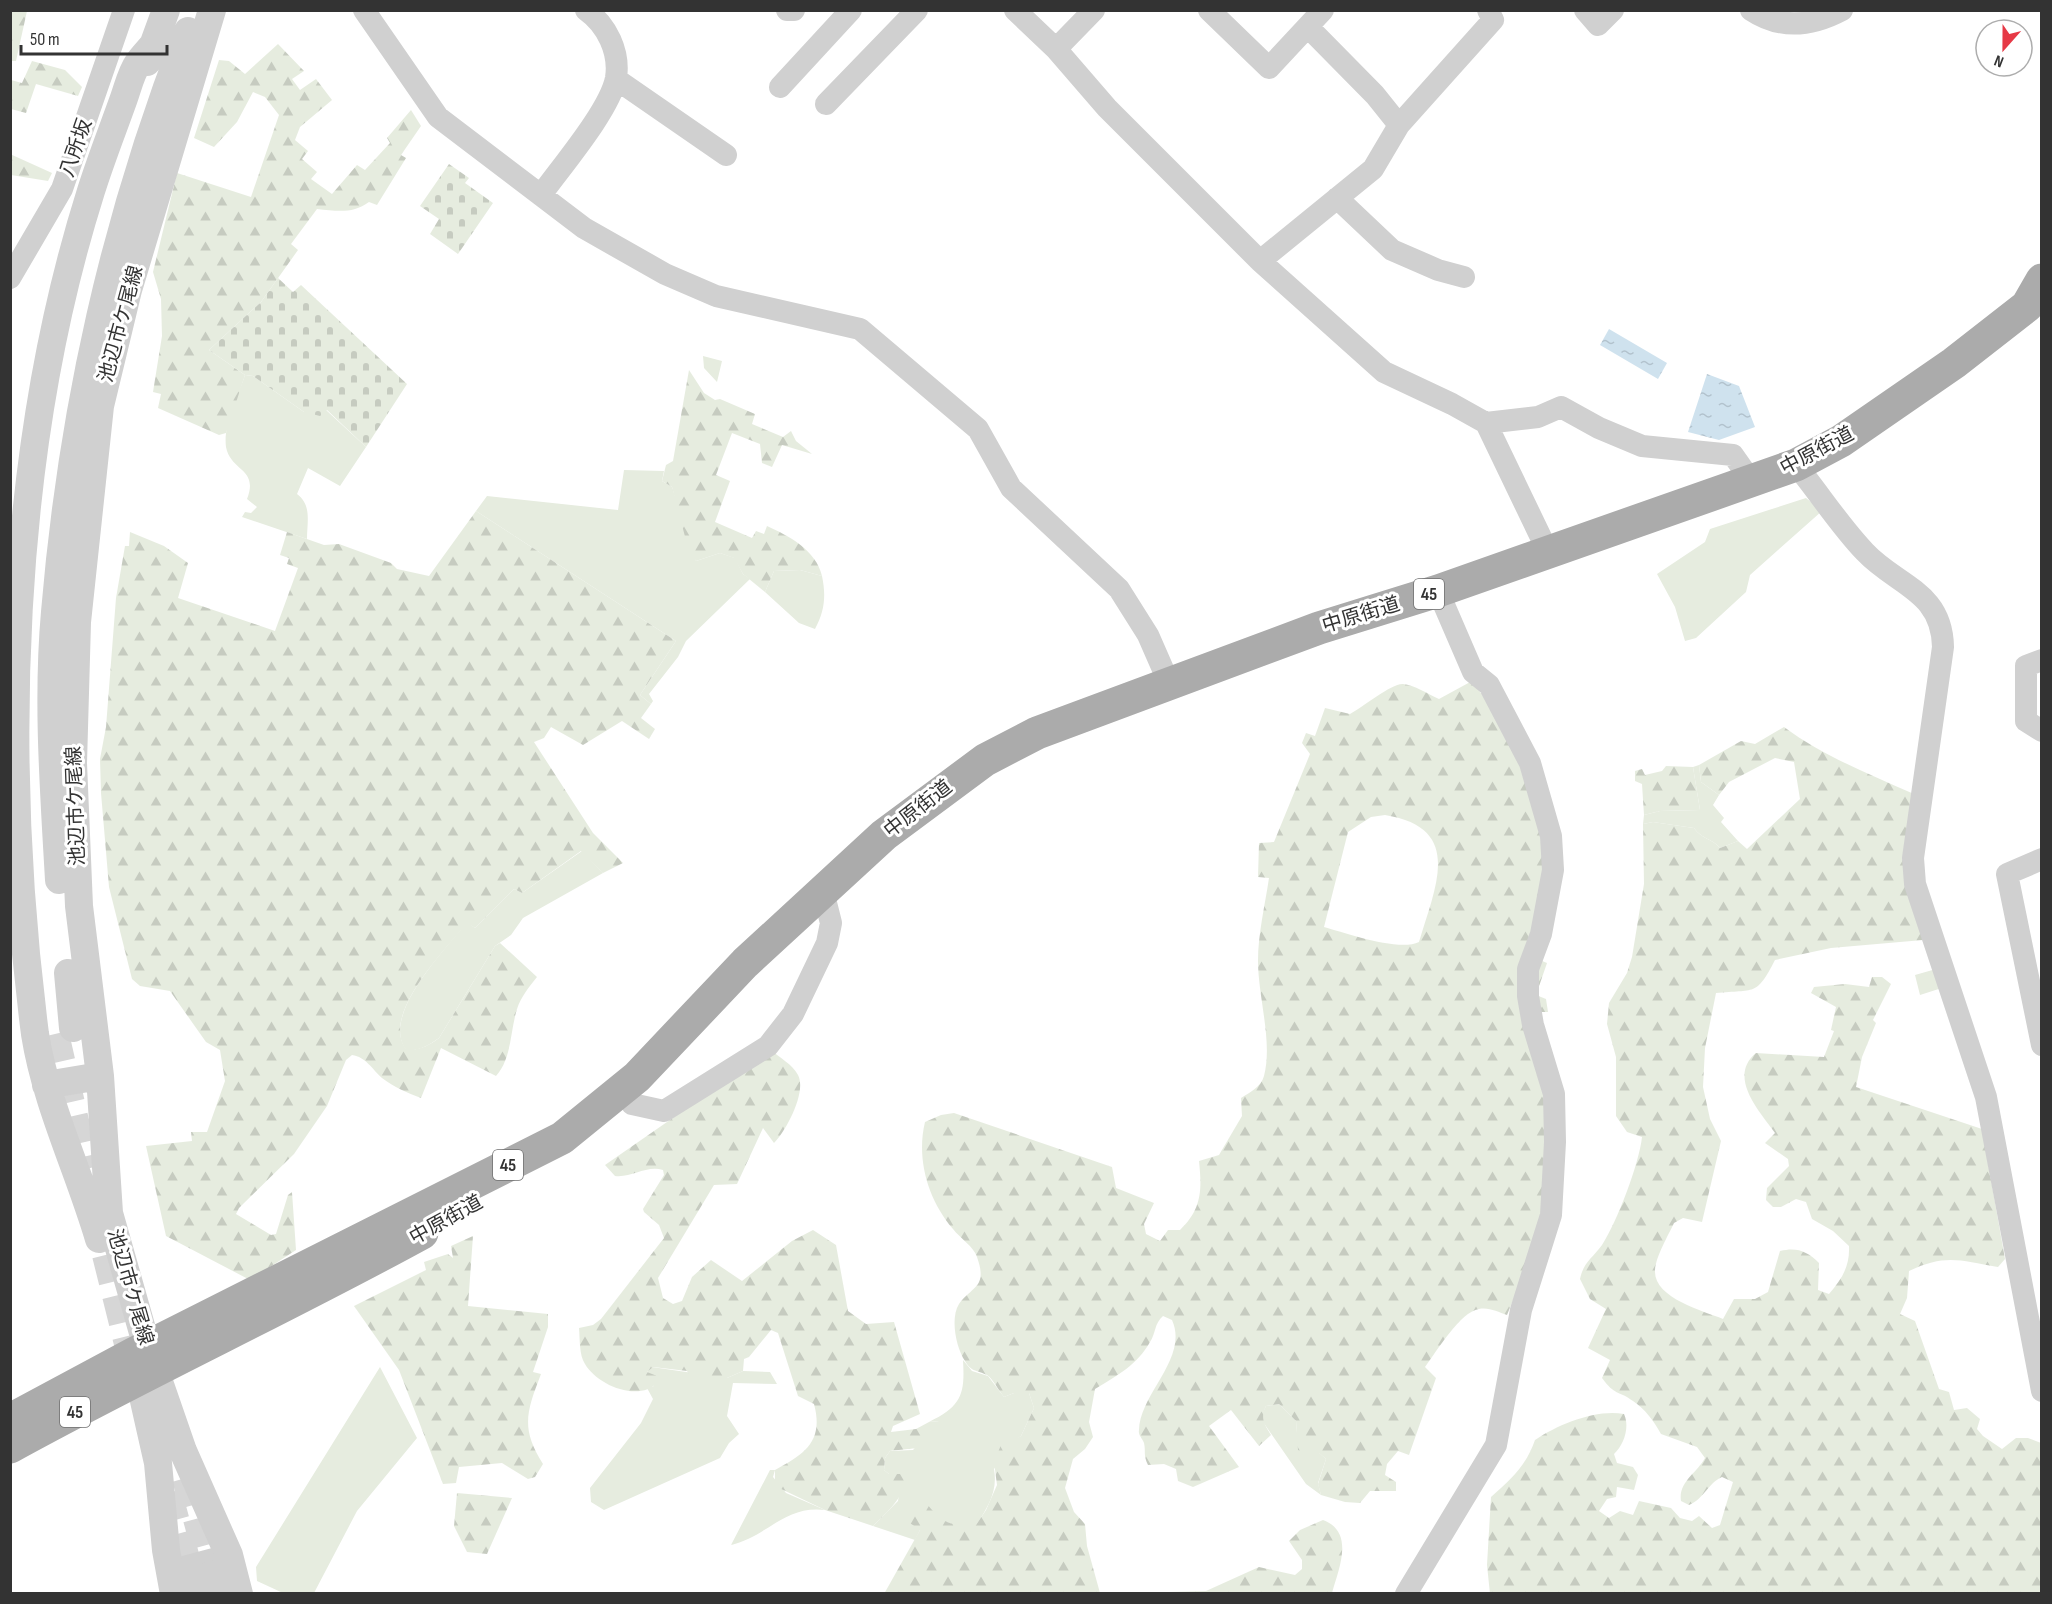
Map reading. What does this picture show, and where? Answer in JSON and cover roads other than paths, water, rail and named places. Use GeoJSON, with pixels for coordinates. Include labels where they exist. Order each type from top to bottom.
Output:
{"type":"FeatureCollection","features":[{"type":"Feature","properties":{"kind":"main road","name":"中原街道"},"geometry":{"type":"LineString","coordinates":[[10,1447],[144,1362],[562,1137],[637,1077],[745,963],[884,835],[985,760],[1037,733],[1319,628],[1438,591],[1796,465],[1841,441],[1954,363],[2026,306],[2042,280]]}},
{"type":"Feature","properties":{"kind":"main road","name":"中原街道"},"geometry":{"type":"LineString","coordinates":[[10,1420],[324,1287],[552,1161],[652,1088],[759,976],[817,896]]}},
{"type":"Feature","properties":{"kind":"street","name":"八所坂"},"geometry":{"type":"LineString","coordinates":[[10,278],[62,189],[124,10]]}},
{"type":"Feature","properties":{"kind":"street","name":"池辺市ケ尾線"},"geometry":{"type":"LineString","coordinates":[[166,10],[119,148],[81,293],[58,404],[33,611],[30,766],[39,926],[64,1031],[60,896],[51,754],[55,613],[82,396],[108,274],[136,175],[161,100],[198,10]]}},
{"type":"Feature","properties":{"kind":"street","name":"池辺市ケ尾線"},"geometry":{"type":"LineString","coordinates":[[198,1580],[158,1463],[144,1362],[109,1213],[100,1076],[79,906],[74,763],[77,622],[100,406],[128,290],[212,10]]}},
{"type":"Feature","properties":{"kind":"street"},"geometry":{"type":"LineString","coordinates":[[364,10],[438,117],[584,228],[625,253],[706,291],[860,329],[978,429],[1011,488],[1119,590],[1148,635],[1169,683]]}},
{"type":"Feature","properties":{"kind":"street"},"geometry":{"type":"LineString","coordinates":[[541,195],[603,107],[616,79],[615,57],[606,29],[599,19],[586,10]]}},
{"type":"Feature","properties":{"kind":"street"},"geometry":{"type":"LineString","coordinates":[[787,10],[794,10]]}},
{"type":"Feature","properties":{"kind":"street"},"geometry":{"type":"LineString","coordinates":[[780,87],[851,10]]}},
{"type":"Feature","properties":{"kind":"street"},"geometry":{"type":"LineString","coordinates":[[826,104],[917,10]]}},
{"type":"Feature","properties":{"kind":"street"},"geometry":{"type":"LineString","coordinates":[[1015,10],[1056,49],[1107,108],[1260,261],[1383,372],[1452,404],[1486,423],[1548,552]]}},
{"type":"Feature","properties":{"kind":"street"},"geometry":{"type":"LineString","coordinates":[[1056,49],[1094,10]]}},
{"type":"Feature","properties":{"kind":"street"},"geometry":{"type":"LineString","coordinates":[[1209,10],[1269,68],[1323,10]]}},
{"type":"Feature","properties":{"kind":"street"},"geometry":{"type":"LineString","coordinates":[[1585,10],[1598,25],[1613,10]]}},
{"type":"Feature","properties":{"kind":"street"},"geometry":{"type":"LineString","coordinates":[[1751,10],[1786,24],[1804,25],[1842,10]]}},
{"type":"Feature","properties":{"kind":"street"},"geometry":{"type":"LineString","coordinates":[[1260,261],[1293,237],[1373,170],[1400,124],[1498,14]]}},
{"type":"Feature","properties":{"kind":"street"},"geometry":{"type":"LineString","coordinates":[[1308,27],[1375,95],[1400,124]]}},
{"type":"Feature","properties":{"kind":"street","name":"池辺市ケ尾線"},"geometry":{"type":"LineString","coordinates":[[153,45],[137,64],[79,229],[39,414],[23,527],[15,630],[12,776],[27,983],[35,1038],[46,1085],[144,1362],[183,1451],[198,1580]]}},
{"type":"Feature","properties":{"kind":"street"},"geometry":{"type":"LineString","coordinates":[[616,79],[726,155]]}},
{"type":"Feature","properties":{"kind":"street"},"geometry":{"type":"LineString","coordinates":[[1337,198],[1392,250],[1438,270],[1464,277]]}},
{"type":"Feature","properties":{"kind":"street"},"geometry":{"type":"LineString","coordinates":[[1486,423],[1538,417],[1568,400],[1599,428],[1642,446],[1733,455],[1752,482]]}},
{"type":"Feature","properties":{"kind":"street"},"geometry":{"type":"LineString","coordinates":[[1796,465],[1866,553],[1925,598],[1939,618],[1943,631],[1939,681],[1913,858],[1915,884],[1986,1097],[2042,1391]]}},
{"type":"Feature","properties":{"kind":"street"},"geometry":{"type":"LineString","coordinates":[[1406,1593],[1496,1445],[1521,1311],[1551,1215],[1554,1094],[1533,1025],[1528,996],[1528,969],[1541,934],[1553,870],[1551,836],[1530,763],[1489,685],[1473,672],[1438,591]]}},
{"type":"Feature","properties":{"kind":"street"},"geometry":{"type":"LineString","coordinates":[[2042,660],[2026,666],[2026,721],[2042,731]]}},
{"type":"Feature","properties":{"kind":"street"},"geometry":{"type":"LineString","coordinates":[[2042,859],[2007,874],[2034,966],[2042,1045]]}},
{"type":"Feature","properties":{"kind":"street"},"geometry":{"type":"LineString","coordinates":[[632,1104],[664,1111],[768,1046],[793,1014],[827,942],[831,923],[817,896]]}},
{"type":"Feature","properties":{"kind":"street"},"geometry":{"type":"LineString","coordinates":[[46,1085],[100,1076]]}},
{"type":"Feature","properties":{"kind":"street","name":"池辺市ケ尾線"},"geometry":{"type":"LineString","coordinates":[[198,1580],[239,1593]]}},
{"type":"Feature","properties":{"kind":"water"},"geometry":{"type":"Polygon","coordinates":[[[1609,329],[1667,363],[1658,379],[1600,345],[1609,329]]]}},
{"type":"Feature","properties":{"kind":"water"},"geometry":{"type":"Polygon","coordinates":[[[1707,374],[1739,386],[1755,427],[1719,440],[1688,432],[1707,374]]]}},
{"type":"Feature","properties":{"kind":"tunnel"},"geometry":{"type":"LineString","coordinates":[[55,1034],[86,1169]]}},
{"type":"Feature","properties":{"kind":"tunnel"},"geometry":{"type":"LineString","coordinates":[[96,1214],[136,1376]]}},
{"type":"Feature","properties":{"kind":"tunnel"},"geometry":{"type":"LineString","coordinates":[[186,1478],[212,1574]]}},
{"type":"Feature","properties":{"kind":"tunnel"},"geometry":{"type":"LineString","coordinates":[[168,1493],[192,1581]]}}]}
